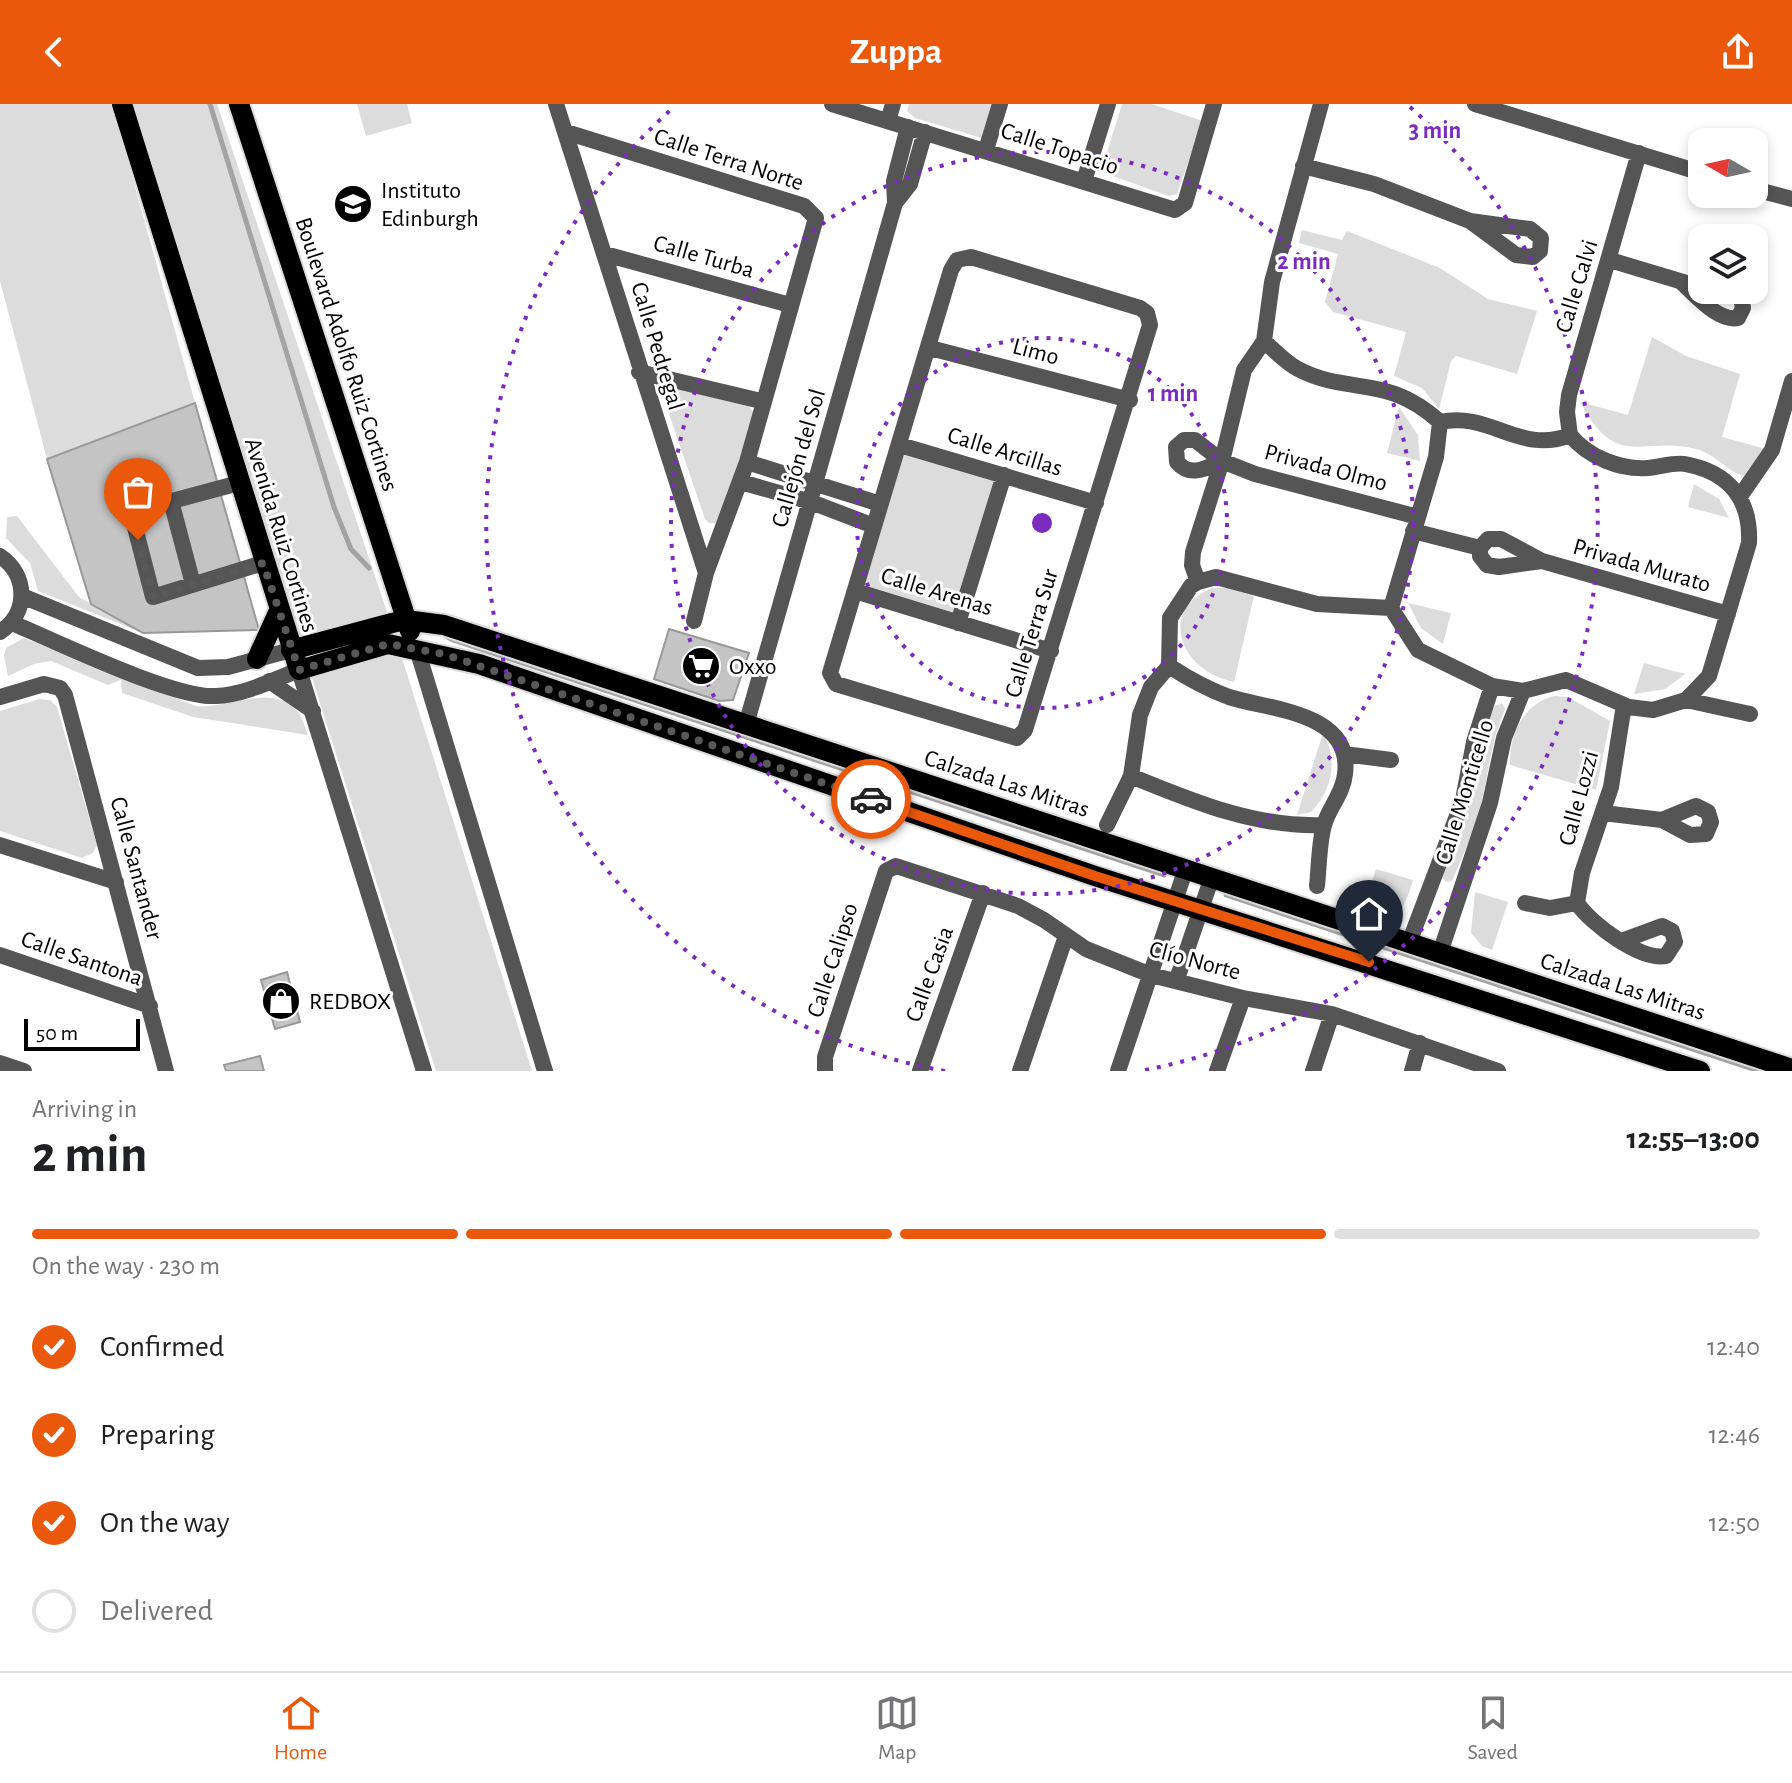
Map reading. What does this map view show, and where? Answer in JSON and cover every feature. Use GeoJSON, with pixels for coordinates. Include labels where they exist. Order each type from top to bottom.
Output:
{"type":"FeatureCollection","features":[{"type":"Feature","properties":{"kind":"main road","name":"Avenida Ruiz Cortines"},"geometry":{"type":"LineString","coordinates":[[122,104],[278,613],[299,670]]}},
{"type":"Feature","properties":{"kind":"main road","name":"Boulevard Adolfo Ruiz Cortines"},"geometry":{"type":"LineString","coordinates":[[239,104],[406,620]]}},
{"type":"Feature","properties":{"kind":"main road"},"geometry":{"type":"LineString","coordinates":[[249,662],[278,613]]}},
{"type":"Feature","properties":{"kind":"main road"},"geometry":{"type":"LineString","coordinates":[[406,620],[417,649]]}},
{"type":"Feature","properties":{"kind":"main road","name":"Calzada Las Mitras"},"geometry":{"type":"LineString","coordinates":[[291,650],[406,620],[444,625],[1792,1069]]}},
{"type":"Feature","properties":{"kind":"main road"},"geometry":{"type":"LineString","coordinates":[[299,670],[388,644],[479,664],[1201,910],[1700,1071]]}},
{"type":"Feature","properties":{"kind":"street","name":"Calle Pedregal"},"geometry":{"type":"LineString","coordinates":[[556,104],[605,254],[639,372],[706,573]]}},
{"type":"Feature","properties":{"kind":"street","name":"Calle Topacio"},"geometry":{"type":"LineString","coordinates":[[832,104],[1164,208],[1181,208],[1214,104]]}},
{"type":"Feature","properties":{"kind":"street"},"geometry":{"type":"LineString","coordinates":[[888,121],[893,104]]}},
{"type":"Feature","properties":{"kind":"street"},"geometry":{"type":"LineString","coordinates":[[986,150],[1000,104]]}},
{"type":"Feature","properties":{"kind":"street"},"geometry":{"type":"LineString","coordinates":[[1084,181],[1108,104]]}},
{"type":"Feature","properties":{"kind":"street"},"geometry":{"type":"LineString","coordinates":[[1198,582],[1192,565],[1193,552],[1222,461],[1247,362],[1264,341],[1272,282],[1321,104]]}},
{"type":"Feature","properties":{"kind":"street"},"geometry":{"type":"LineString","coordinates":[[1475,104],[1688,169]]}},
{"type":"Feature","properties":{"kind":"street","name":"Callejón del Sol"},"geometry":{"type":"LineString","coordinates":[[746,725],[895,203],[894,181],[908,127]]}},
{"type":"Feature","properties":{"kind":"street","name":"Calle Terra Norte"},"geometry":{"type":"LineString","coordinates":[[566,132],[809,209],[816,225],[761,401],[741,482],[706,573],[694,621]]}},
{"type":"Feature","properties":{"kind":"street","name":"Callejón del Sol"},"geometry":{"type":"LineString","coordinates":[[895,203],[910,184],[925,132]]}},
{"type":"Feature","properties":{"kind":"street","name":"Calle Calvi"},"geometry":{"type":"LineString","coordinates":[[1570,435],[1567,412],[1569,395],[1639,153]]}},
{"type":"Feature","properties":{"kind":"street"},"geometry":{"type":"LineString","coordinates":[[1303,166],[1374,184],[1470,221]]}},
{"type":"Feature","properties":{"kind":"street"},"geometry":{"type":"LineString","coordinates":[[1768,193],[1792,199]]}},
{"type":"Feature","properties":{"kind":"street","name":"Calle Turba"},"geometry":{"type":"LineString","coordinates":[[605,254],[790,305]]}},
{"type":"Feature","properties":{"kind":"street","name":"Calle Terra Sur"},"geometry":{"type":"LineString","coordinates":[[971,257],[1144,310],[1150,325],[1130,400],[1051,651],[1020,737],[1013,738],[833,681],[831,667],[954,263],[971,257]]}},
{"type":"Feature","properties":{"kind":"street"},"geometry":{"type":"LineString","coordinates":[[1610,260],[1688,284]]}},
{"type":"Feature","properties":{"kind":"street"},"geometry":{"type":"LineString","coordinates":[[1682,283],[1688,288]]}},
{"type":"Feature","properties":{"kind":"street"},"geometry":{"type":"LineString","coordinates":[[1707,304],[1723,317],[1738,318],[1742,304]]}},
{"type":"Feature","properties":{"kind":"street"},"geometry":{"type":"LineString","coordinates":[[1264,341],[1296,368],[1311,375],[1392,390],[1422,406],[1440,422],[1470,420],[1527,441],[1557,440],[1570,435],[1581,448],[1611,462],[1644,469],[1683,464],[1709,472],[1741,495],[1750,524],[1749,543],[1709,676],[1686,700]]}},
{"type":"Feature","properties":{"kind":"street","name":"Limo"},"geometry":{"type":"LineString","coordinates":[[930,348],[1130,400]]}},
{"type":"Feature","properties":{"kind":"street"},"geometry":{"type":"LineString","coordinates":[[639,372],[761,401]]}},
{"type":"Feature","properties":{"kind":"street"},"geometry":{"type":"LineString","coordinates":[[1741,495],[1772,450],[1792,381]]}},
{"type":"Feature","properties":{"kind":"street"},"geometry":{"type":"LineString","coordinates":[[1440,422],[1436,457],[1391,608],[1418,650],[1507,689],[1566,680],[1624,705],[1653,710],[1686,700],[1750,714]]}},
{"type":"Feature","properties":{"kind":"street","name":"Calle Arcillas"},"geometry":{"type":"LineString","coordinates":[[900,445],[1096,503]]}},
{"type":"Feature","properties":{"kind":"street","name":"Privada Olmo"},"geometry":{"type":"LineString","coordinates":[[1222,461],[1480,548]]}},
{"type":"Feature","properties":{"kind":"street"},"geometry":{"type":"LineString","coordinates":[[747,462],[880,504]]}},
{"type":"Feature","properties":{"kind":"street"},"geometry":{"type":"LineString","coordinates":[[958,623],[1004,475]]}},
{"type":"Feature","properties":{"kind":"street"},"geometry":{"type":"LineString","coordinates":[[741,482],[811,502],[874,526]]}},
{"type":"Feature","properties":{"kind":"street"},"geometry":{"type":"LineString","coordinates":[[239,483],[131,512],[153,597],[263,563]]}},
{"type":"Feature","properties":{"kind":"street"},"geometry":{"type":"LineString","coordinates":[[171,501],[193,584]]}},
{"type":"Feature","properties":{"kind":"street","name":"Privada Murato"},"geometry":{"type":"LineString","coordinates":[[1542,561],[1487,565],[1480,556],[1480,548],[1488,539],[1496,538],[1542,561],[1728,614]]}},
{"type":"Feature","properties":{"kind":"street"},"geometry":{"type":"LineString","coordinates":[[0,556],[19,576],[22,596],[6,628],[82,651],[153,680],[216,696],[248,689],[299,670]]}},
{"type":"Feature","properties":{"kind":"street"},"geometry":{"type":"LineString","coordinates":[[1317,886],[1324,825],[1343,785],[1344,754],[1338,738],[1322,724],[1195,684],[1169,666],[1166,652],[1170,618],[1180,600],[1198,582],[1216,577],[1308,602],[1391,608]]}},
{"type":"Feature","properties":{"kind":"street","name":"Calle Arenas"},"geometry":{"type":"LineString","coordinates":[[855,591],[1051,651]]}},
{"type":"Feature","properties":{"kind":"street","name":"Calzada Las Mitras"},"geometry":{"type":"LineString","coordinates":[[22,596],[198,668],[249,662],[291,650]]}},
{"type":"Feature","properties":{"kind":"street"},"geometry":{"type":"LineString","coordinates":[[82,651],[92,626]]}},
{"type":"Feature","properties":{"kind":"street"},"geometry":{"type":"LineString","coordinates":[[417,649],[545,1071]]}},
{"type":"Feature","properties":{"kind":"street"},"geometry":{"type":"LineString","coordinates":[[153,680],[164,655]]}},
{"type":"Feature","properties":{"kind":"street"},"geometry":{"type":"LineString","coordinates":[[248,689],[249,662]]}},
{"type":"Feature","properties":{"kind":"street"},"geometry":{"type":"LineString","coordinates":[[1107,825],[1131,776],[1140,715],[1151,687],[1169,666]]}},
{"type":"Feature","properties":{"kind":"street","name":"Avenida Ruiz Cortines"},"geometry":{"type":"LineString","coordinates":[[299,670],[424,1071]]}},
{"type":"Feature","properties":{"kind":"street"},"geometry":{"type":"LineString","coordinates":[[269,681],[313,711]]}},
{"type":"Feature","properties":{"kind":"street","name":"Calle Santander"},"geometry":{"type":"LineString","coordinates":[[0,697],[52,684],[65,695],[166,1071]]}},
{"type":"Feature","properties":{"kind":"street","name":"Calle Monticello"},"geometry":{"type":"LineString","coordinates":[[1409,943],[1463,800],[1474,742],[1507,689]]}},
{"type":"Feature","properties":{"kind":"street","name":"Calle Monticello"},"geometry":{"type":"LineString","coordinates":[[1440,953],[1490,803],[1504,738],[1507,689]]}},
{"type":"Feature","properties":{"kind":"street","name":"Calle Lozzi"},"geometry":{"type":"LineString","coordinates":[[1577,903],[1582,873],[1611,787],[1624,705]]}},
{"type":"Feature","properties":{"kind":"street"},"geometry":{"type":"LineString","coordinates":[[1344,754],[1391,760]]}},
{"type":"Feature","properties":{"kind":"street"},"geometry":{"type":"LineString","coordinates":[[1131,776],[1251,819],[1290,826],[1324,825]]}},
{"type":"Feature","properties":{"kind":"street"},"geometry":{"type":"LineString","coordinates":[[1603,813],[1662,820]]}},
{"type":"Feature","properties":{"kind":"street"},"geometry":{"type":"LineString","coordinates":[[0,845],[116,882]]}},
{"type":"Feature","properties":{"kind":"street","name":"Clío Norte"},"geometry":{"type":"LineString","coordinates":[[890,867],[983,893],[1044,920],[1086,949],[1151,975],[1177,979],[1243,998],[1332,1014],[1498,1071]]}},
{"type":"Feature","properties":{"kind":"street","name":"Calle Calipso"},"geometry":{"type":"LineString","coordinates":[[825,1071],[825,1057],[890,867]]}},
{"type":"Feature","properties":{"kind":"street"},"geometry":{"type":"LineString","coordinates":[[1118,1071],[1186,868]]}},
{"type":"Feature","properties":{"kind":"street"},"geometry":{"type":"LineString","coordinates":[[1177,979],[1212,877]]}},
{"type":"Feature","properties":{"kind":"street","name":"Calle Casia"},"geometry":{"type":"LineString","coordinates":[[920,1071],[983,893]]}},
{"type":"Feature","properties":{"kind":"street"},"geometry":{"type":"LineString","coordinates":[[1525,903],[1550,908],[1577,903],[1598,927],[1624,940]]}},
{"type":"Feature","properties":{"kind":"street"},"geometry":{"type":"LineString","coordinates":[[1020,1071],[1066,936]]}},
{"type":"Feature","properties":{"kind":"street","name":"Calle Santona"},"geometry":{"type":"LineString","coordinates":[[0,955],[150,1006]]}},
{"type":"Feature","properties":{"kind":"street"},"geometry":{"type":"LineString","coordinates":[[1217,1071],[1243,998]]}},
{"type":"Feature","properties":{"kind":"street"},"geometry":{"type":"LineString","coordinates":[[1313,1071],[1332,1014]]}},
{"type":"Feature","properties":{"kind":"street"},"geometry":{"type":"LineString","coordinates":[[1412,1071],[1420,1043]]}},
{"type":"Feature","properties":{"kind":"street"},"geometry":{"type":"LineString","coordinates":[[0,1063],[24,1071]]}},
{"type":"Feature","properties":{"kind":"shaded area"},"geometry":{"type":"Polygon","coordinates":[[[0,104],[112,104],[195,403],[47,459],[0,281],[0,104]]]}},
{"type":"Feature","properties":{"kind":"shaded area"},"geometry":{"type":"Polygon","coordinates":[[[131,104],[217,104],[396,639],[532,1071],[436,1071],[131,104]]]}},
{"type":"Feature","properties":{"kind":"shaded area"},"geometry":{"type":"Polygon","coordinates":[[[357,104],[407,104],[412,123],[366,136],[357,104]]]}},
{"type":"Feature","properties":{"kind":"shaded area"},"geometry":{"type":"Polygon","coordinates":[[[909,104],[996,104],[985,139],[915,118],[907,111],[909,104]]]}},
{"type":"Feature","properties":{"kind":"shaded area"},"geometry":{"type":"Polygon","coordinates":[[[1122,104],[1151,104],[1203,121],[1177,194],[1169,196],[1107,174],[1104,162],[1122,104]]]}},
{"type":"Feature","properties":{"kind":"shaded area"},"geometry":{"type":"Polygon","coordinates":[[[1302,230],[1342,240],[1347,231],[1440,268],[1488,299],[1537,311],[1517,374],[1456,356],[1451,361],[1439,409],[1422,388],[1394,376],[1406,332],[1333,312],[1325,302],[1338,254],[1299,243],[1302,230]]]}},
{"type":"Feature","properties":{"kind":"shaded area"},"geometry":{"type":"Polygon","coordinates":[[[1652,337],[1686,356],[1740,374],[1722,437],[1766,449],[1751,472],[1744,476],[1738,474],[1696,449],[1619,444],[1606,437],[1594,424],[1580,402],[1628,415],[1652,337]]]}},
{"type":"Feature","properties":{"kind":"shaded area"},"geometry":{"type":"Polygon","coordinates":[[[671,386],[748,405],[754,413],[720,523],[709,523],[705,519],[665,402],[671,386]]]}},
{"type":"Feature","properties":{"kind":"shaded area"},"geometry":{"type":"Polygon","coordinates":[[[1399,407],[1418,435],[1420,461],[1387,453],[1399,407]]]}},
{"type":"Feature","properties":{"kind":"shaded area"},"geometry":{"type":"Polygon","coordinates":[[[900,445],[1004,475],[958,623],[855,591],[900,445]]]}},
{"type":"Feature","properties":{"kind":"shaded area"},"geometry":{"type":"Polygon","coordinates":[[[1694,484],[1719,499],[1729,518],[1688,507],[1694,484]]]}},
{"type":"Feature","properties":{"kind":"shaded area"},"geometry":{"type":"Polygon","coordinates":[[[17,516],[79,597],[143,633],[38,591],[30,563],[6,538],[7,517],[17,516]]]}},
{"type":"Feature","properties":{"kind":"shaded area"},"geometry":{"type":"Polygon","coordinates":[[[1212,588],[1228,588],[1254,596],[1234,682],[1200,666],[1182,640],[1180,625],[1184,611],[1195,598],[1212,588]]]}},
{"type":"Feature","properties":{"kind":"shaded area"},"geometry":{"type":"Polygon","coordinates":[[[1408,603],[1451,613],[1443,644],[1421,628],[1408,603]]]}},
{"type":"Feature","properties":{"kind":"shaded area"},"geometry":{"type":"Polygon","coordinates":[[[24,638],[196,706],[263,698],[288,703],[303,720],[308,735],[193,717],[122,693],[121,680],[108,685],[51,661],[34,664],[8,676],[4,656],[6,648],[24,638]]]}},
{"type":"Feature","properties":{"kind":"shaded area"},"geometry":{"type":"Polygon","coordinates":[[[1644,663],[1685,674],[1665,689],[1634,694],[1644,663]]]}},
{"type":"Feature","properties":{"kind":"shaded area"},"geometry":{"type":"Polygon","coordinates":[[[1554,696],[1568,697],[1610,721],[1596,790],[1510,765],[1512,743],[1520,722],[1534,706],[1554,696]]]}},
{"type":"Feature","properties":{"kind":"shaded area"},"geometry":{"type":"Polygon","coordinates":[[[39,699],[50,700],[57,707],[97,845],[93,853],[82,858],[0,831],[0,711],[39,699]]]}},
{"type":"Feature","properties":{"kind":"shaded area"},"geometry":{"type":"Polygon","coordinates":[[[1503,704],[1505,709],[1495,736],[1478,820],[1452,881],[1446,882],[1440,874],[1470,805],[1486,726],[1495,705],[1503,704]]]}},
{"type":"Feature","properties":{"kind":"shaded area"},"geometry":{"type":"Polygon","coordinates":[[[1323,733],[1332,764],[1328,784],[1311,812],[1297,815],[1323,733]]]}},
{"type":"Feature","properties":{"kind":"shaded area"},"geometry":{"type":"Polygon","coordinates":[[[1376,869],[1413,880],[1398,912],[1385,914],[1364,908],[1376,869]]]}},
{"type":"Feature","properties":{"kind":"shaded area"},"geometry":{"type":"Polygon","coordinates":[[[1475,892],[1508,902],[1492,950],[1482,946],[1471,933],[1475,892]]]}},
{"type":"Feature","properties":{"kind":"building"},"geometry":{"type":"Polygon","coordinates":[[[195,403],[259,630],[143,633],[91,604],[47,459],[195,403]]]}},
{"type":"Feature","properties":{"kind":"building","name":"Oxxo"},"geometry":{"type":"Polygon","coordinates":[[[669,629],[749,653],[733,700],[719,701],[654,679],[669,629]]]}},
{"type":"Feature","properties":{"kind":"building","name":"REDBOX"},"geometry":{"type":"Polygon","coordinates":[[[287,972],[300,1022],[275,1029],[261,980],[287,972]]]}},
{"type":"Feature","properties":{"kind":"building"},"geometry":{"type":"Polygon","coordinates":[[[260,1056],[264,1071],[226,1071],[224,1065],[260,1056]]]}},
{"type":"Feature","properties":{"kind":"waterway"},"geometry":{"type":"LineString","coordinates":[[210,104],[334,507],[351,549],[369,568]]}},
{"type":"Feature","properties":{"kind":"waterway"},"geometry":{"type":"LineString","coordinates":[[437,631],[453,640],[1164,875]]}},
{"type":"Feature","properties":{"kind":"waterway"},"geometry":{"type":"LineString","coordinates":[[1226,895],[1759,1071]]}},
{"type":"Feature","properties":{"kind":"way so far"},"geometry":{"type":"LineString","coordinates":[[138,540],[153,597],[263,563],[299,670],[388,644],[444,654],[871,799]]}},
{"type":"Feature","properties":{"kind":"place","name":"Instituto Edinburgh"},"geometry":{"type":"Point","coordinates":[353,204]}},
{"type":"Feature","properties":{"kind":"place","name":"Oxxo"},"geometry":{"type":"Point","coordinates":[701,666]}},
{"type":"Feature","properties":{"kind":"place","name":"REDBOX"},"geometry":{"type":"Point","coordinates":[281,1001]}},
{"type":"Feature","properties":{"kind":"route"},"geometry":{"type":"LineString","coordinates":[[871,799],[1095,876],[1369,962]]}}]}
